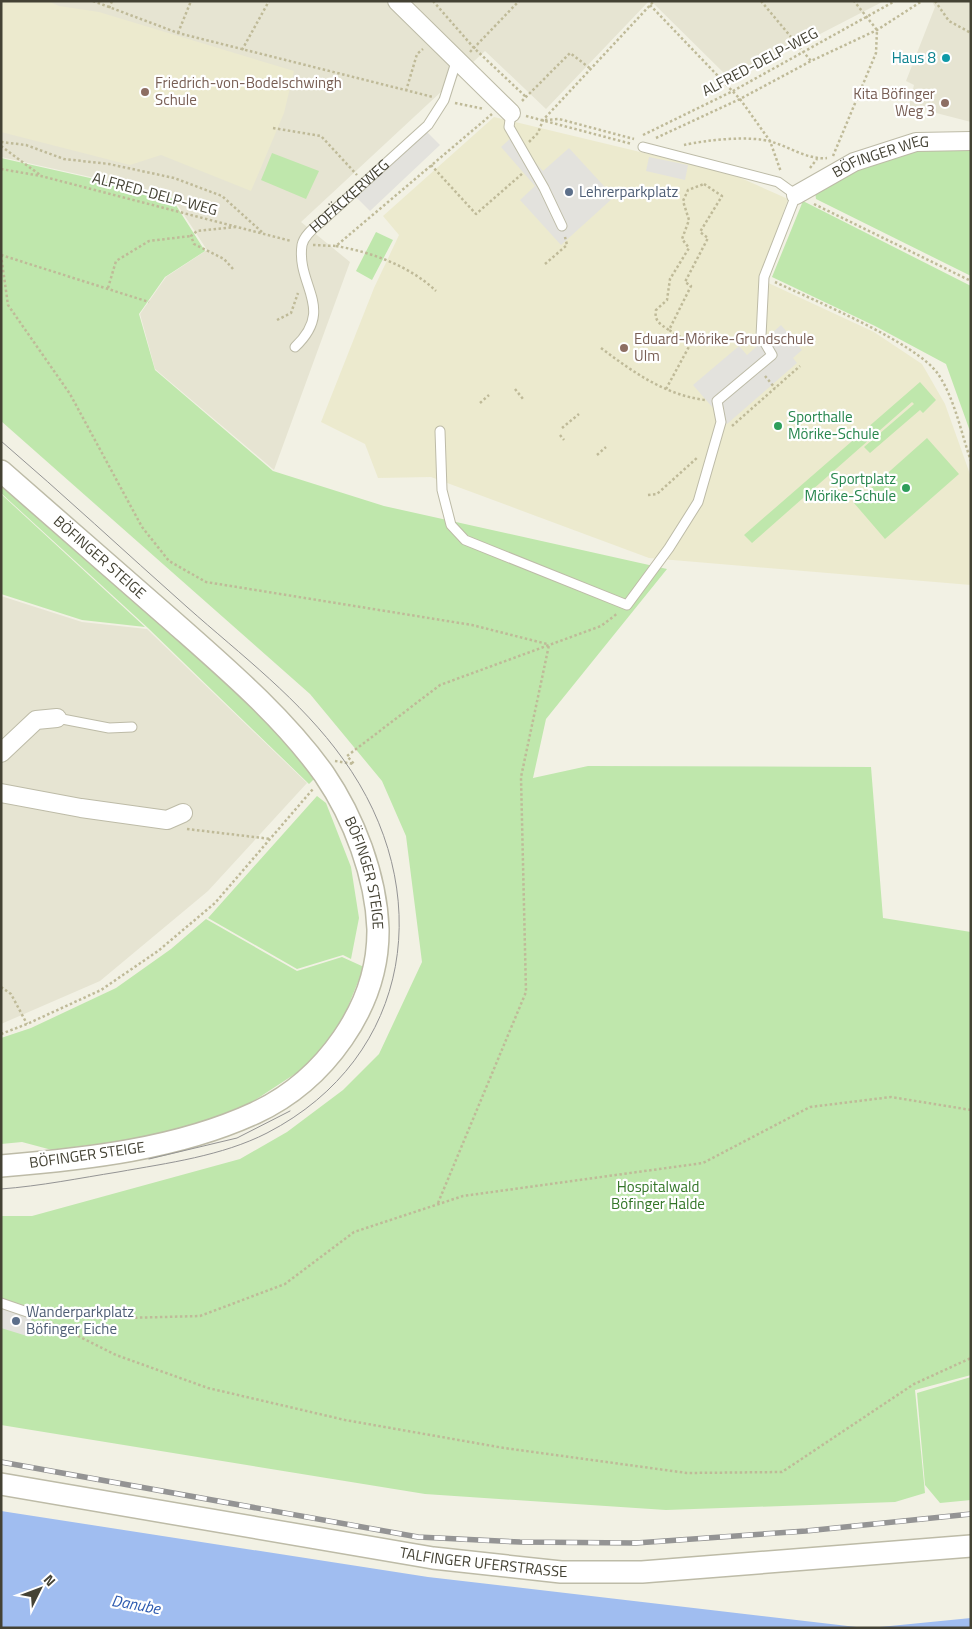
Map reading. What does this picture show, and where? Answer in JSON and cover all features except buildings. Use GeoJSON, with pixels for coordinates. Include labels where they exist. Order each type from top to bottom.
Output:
{"type":"FeatureCollection","features":[{"type":"Feature","properties":{"kind":"street"},"geometry":{"type":"LineString","coordinates":[[397,1],[511,113]]}},
{"type":"Feature","properties":{"kind":"street","name":"BÖFINGER WEG"},"geometry":{"type":"LineString","coordinates":[[796,195],[854,162],[916,142],[971,141]]}},
{"type":"Feature","properties":{"kind":"street","name":"BÖFINGER STEIGE"},"geometry":{"type":"LineString","coordinates":[[1,471],[216,660],[262,704],[324,775],[343,807],[372,882],[378,930],[373,973],[360,1009],[342,1041],[319,1069],[292,1090],[257,1112],[222,1126],[138,1148],[73,1160],[1,1166]]}},
{"type":"Feature","properties":{"kind":"street"},"geometry":{"type":"LineString","coordinates":[[1,753],[36,720],[57,718]]}},
{"type":"Feature","properties":{"kind":"street"},"geometry":{"type":"LineString","coordinates":[[1,793],[81,808],[175,816]]}},
{"type":"Feature","properties":{"kind":"street","name":"TALFINGER UFERSTRASSE"},"geometry":{"type":"LineString","coordinates":[[1,1484],[433,1558],[561,1572],[642,1572],[971,1546]]}},
{"type":"Feature","properties":{"kind":"lane","name":"HOFÄCKERWEG"},"geometry":{"type":"LineString","coordinates":[[295,347],[308,335],[314,314],[313,295],[306,277],[302,244],[315,227],[366,183],[428,125],[444,100],[457,59]]}},
{"type":"Feature","properties":{"kind":"lane"},"geometry":{"type":"LineString","coordinates":[[511,113],[509,128],[532,166],[562,226]]}},
{"type":"Feature","properties":{"kind":"lane"},"geometry":{"type":"LineString","coordinates":[[440,431],[442,490],[450,525],[465,540],[627,605],[669,548],[698,502],[722,422],[717,401],[772,355],[761,336],[764,277],[796,195],[778,182],[643,148]]}},
{"type":"Feature","properties":{"kind":"lane"},"geometry":{"type":"LineString","coordinates":[[57,718],[109,728],[132,727]]}},
{"type":"Feature","properties":{"kind":"lane"},"geometry":{"type":"LineString","coordinates":[[1,1303],[33,1314]]}},
{"type":"Feature","properties":{"kind":"path"},"geometry":{"type":"LineString","coordinates":[[93,1],[178,33],[406,91],[495,111],[336,246]]}},
{"type":"Feature","properties":{"kind":"path"},"geometry":{"type":"LineString","coordinates":[[109,8],[112,1]]}},
{"type":"Feature","properties":{"kind":"path"},"geometry":{"type":"LineString","coordinates":[[178,33],[191,1]]}},
{"type":"Feature","properties":{"kind":"path"},"geometry":{"type":"LineString","coordinates":[[242,50],[269,1]]}},
{"type":"Feature","properties":{"kind":"path"},"geometry":{"type":"LineString","coordinates":[[433,1],[474,48],[526,97],[570,54],[591,69]]}},
{"type":"Feature","properties":{"kind":"path"},"geometry":{"type":"LineString","coordinates":[[474,48],[519,1]]}},
{"type":"Feature","properties":{"kind":"path"},"geometry":{"type":"LineString","coordinates":[[522,150],[538,133],[543,120],[654,1]]}},
{"type":"Feature","properties":{"kind":"path"},"geometry":{"type":"LineString","coordinates":[[761,1],[811,60]]}},
{"type":"Feature","properties":{"kind":"path"},"geometry":{"type":"LineString","coordinates":[[679,146],[710,139],[770,141],[817,159],[833,157],[876,54],[877,30],[854,1]]}},
{"type":"Feature","properties":{"kind":"path","name":"ALFRED-DELP-WEG"},"geometry":{"type":"LineString","coordinates":[[543,120],[559,119],[635,139],[733,91],[894,1]]}},
{"type":"Feature","properties":{"kind":"path"},"geometry":{"type":"LineString","coordinates":[[511,113],[643,148],[648,142],[740,99],[811,60],[877,30],[922,1]]}},
{"type":"Feature","properties":{"kind":"path"},"geometry":{"type":"LineString","coordinates":[[935,1],[949,21],[971,33]]}},
{"type":"Feature","properties":{"kind":"path"},"geometry":{"type":"LineString","coordinates":[[650,5],[740,99],[770,141],[782,174],[778,182]]}},
{"type":"Feature","properties":{"kind":"path"},"geometry":{"type":"LineString","coordinates":[[406,91],[417,54],[435,37]]}},
{"type":"Feature","properties":{"kind":"path"},"geometry":{"type":"LineString","coordinates":[[273,128],[321,136],[366,183]]}},
{"type":"Feature","properties":{"kind":"path"},"geometry":{"type":"LineString","coordinates":[[1,142],[26,145],[64,159],[110,164],[174,178],[222,196],[263,233]]}},
{"type":"Feature","properties":{"kind":"path"},"geometry":{"type":"LineString","coordinates":[[1,146],[41,176]]}},
{"type":"Feature","properties":{"kind":"path"},"geometry":{"type":"LineString","coordinates":[[431,165],[476,214],[532,166]]}},
{"type":"Feature","properties":{"kind":"path","name":"ALFRED-DELP-WEG"},"geometry":{"type":"LineString","coordinates":[[1,169],[41,176],[302,244],[336,246],[366,252],[425,280],[436,291]]}},
{"type":"Feature","properties":{"kind":"path"},"geometry":{"type":"LineString","coordinates":[[666,389],[691,344],[659,324],[655,317],[656,310],[667,300],[670,279],[690,248],[682,239],[689,220],[682,201],[688,190],[704,184],[722,196],[700,232],[708,238],[685,282],[690,286],[669,330]]}},
{"type":"Feature","properties":{"kind":"path"},"geometry":{"type":"LineString","coordinates":[[796,195],[971,281]]}},
{"type":"Feature","properties":{"kind":"path"},"geometry":{"type":"LineString","coordinates":[[545,264],[567,245],[562,226]]}},
{"type":"Feature","properties":{"kind":"path"},"geometry":{"type":"LineString","coordinates":[[107,289],[116,262],[149,241],[191,236],[197,231],[238,227]]}},
{"type":"Feature","properties":{"kind":"path"},"geometry":{"type":"LineString","coordinates":[[191,236],[194,244],[224,259],[233,269]]}},
{"type":"Feature","properties":{"kind":"path"},"geometry":{"type":"LineString","coordinates":[[149,302],[1,255],[8,305],[70,394],[142,527],[169,561],[206,582],[472,625],[549,645]]}},
{"type":"Feature","properties":{"kind":"path"},"geometry":{"type":"LineString","coordinates":[[277,320],[291,313],[297,298],[300,282],[306,277]]}},
{"type":"Feature","properties":{"kind":"path"},"geometry":{"type":"LineString","coordinates":[[764,277],[876,330],[927,361],[938,374],[946,389],[971,460]]}},
{"type":"Feature","properties":{"kind":"path"},"geometry":{"type":"LineString","coordinates":[[601,348],[649,382],[685,397],[717,401]]}},
{"type":"Feature","properties":{"kind":"path"},"geometry":{"type":"LineString","coordinates":[[648,495],[657,494],[800,366]]}},
{"type":"Feature","properties":{"kind":"path"},"geometry":{"type":"LineString","coordinates":[[758,367],[775,388]]}},
{"type":"Feature","properties":{"kind":"path"},"geometry":{"type":"LineString","coordinates":[[515,389],[523,399]]}},
{"type":"Feature","properties":{"kind":"path"},"geometry":{"type":"LineString","coordinates":[[480,403],[489,395]]}},
{"type":"Feature","properties":{"kind":"path"},"geometry":{"type":"LineString","coordinates":[[562,428],[579,414]]}},
{"type":"Feature","properties":{"kind":"path"},"geometry":{"type":"LineString","coordinates":[[560,435],[564,440]]}},
{"type":"Feature","properties":{"kind":"path"},"geometry":{"type":"LineString","coordinates":[[597,455],[606,446]]}},
{"type":"Feature","properties":{"kind":"path"},"geometry":{"type":"LineString","coordinates":[[347,756],[440,685],[601,626],[627,605]]}},
{"type":"Feature","properties":{"kind":"path"},"geometry":{"type":"LineString","coordinates":[[438,1203],[526,992],[521,777],[549,645]]}},
{"type":"Feature","properties":{"kind":"path"},"geometry":{"type":"LineString","coordinates":[[1,1034],[101,990],[158,950],[215,903],[272,839],[324,775]]}},
{"type":"Feature","properties":{"kind":"path"},"geometry":{"type":"LineString","coordinates":[[175,816],[187,829],[272,839]]}},
{"type":"Feature","properties":{"kind":"path"},"geometry":{"type":"LineString","coordinates":[[1,987],[11,994],[27,1024]]}},
{"type":"Feature","properties":{"kind":"path"},"geometry":{"type":"LineString","coordinates":[[33,1314],[126,1318],[200,1316],[285,1284],[354,1232],[462,1196],[703,1163],[810,1107],[891,1097],[971,1110]]}},
{"type":"Feature","properties":{"kind":"path"},"geometry":{"type":"LineString","coordinates":[[33,1314],[116,1356],[208,1388],[345,1420],[504,1448],[687,1473],[782,1472],[914,1384],[971,1358]]}},
{"type":"Feature","properties":{"kind":"shaded area"},"geometry":{"type":"Polygon","coordinates":[[[1,1],[649,1],[546,109],[485,51],[301,222],[350,262],[274,470],[155,369],[140,314],[166,277],[207,250],[171,195],[1,157],[1,1]]]}},
{"type":"Feature","properties":{"kind":"shaded area","name":"Friedrich-von-Bodelschwingh Schule"},"geometry":{"type":"Polygon","coordinates":[[[1,1],[48,1],[59,6],[99,12],[294,71],[284,113],[251,191],[161,155],[130,165],[1,132],[1,1]]]}},
{"type":"Feature","properties":{"kind":"shaded area"},"geometry":{"type":"Polygon","coordinates":[[[651,1],[884,1],[731,80],[651,1]]]}},
{"type":"Feature","properties":{"kind":"shaded area"},"geometry":{"type":"Polygon","coordinates":[[[932,1],[971,1],[971,122],[909,106],[914,85],[906,81],[935,7],[932,1]]]}},
{"type":"Feature","properties":{"kind":"shaded area","name":"Eduard-Mörike-Grundschule Ulm"},"geometry":{"type":"Polygon","coordinates":[[[494,117],[732,174],[788,199],[760,279],[874,332],[922,364],[945,404],[971,477],[971,585],[649,558],[431,477],[378,478],[365,444],[321,422],[374,288],[399,235],[383,216],[494,117]]]}},
{"type":"Feature","properties":{"kind":"shaded area"},"geometry":{"type":"Polygon","coordinates":[[[424,129],[440,145],[370,211],[354,195],[424,129]]]}},
{"type":"Feature","properties":{"kind":"shaded area","name":"Lehrerparkplatz"},"geometry":{"type":"Polygon","coordinates":[[[512,137],[543,171],[569,148],[614,197],[561,245],[520,200],[535,186],[501,147],[512,137]]]}},
{"type":"Feature","properties":{"kind":"shaded area","name":"Lehrerparkplatz"},"geometry":{"type":"Polygon","coordinates":[[[649,157],[688,165],[685,180],[646,171],[649,157]]]}},
{"type":"Feature","properties":{"kind":"shaded area"},"geometry":{"type":"Polygon","coordinates":[[[781,325],[802,350],[793,358],[797,363],[727,424],[693,385],[739,346],[747,355],[781,325]]]}},
{"type":"Feature","properties":{"kind":"shaded area"},"geometry":{"type":"Polygon","coordinates":[[[1,596],[82,622],[147,629],[307,783],[208,891],[100,981],[1,1024],[1,596]]]}},
{"type":"Feature","properties":{"kind":"shaded area","name":"Wanderparkplatz Böfinger Eiche"},"geometry":{"type":"Polygon","coordinates":[[[1,1303],[33,1314],[27,1336],[1,1328],[1,1303]]]}},
{"type":"Feature","properties":{"kind":"green space"},"geometry":{"type":"Polygon","coordinates":[[[922,149],[971,150],[971,276],[816,199],[815,191],[866,165],[922,149]]]}},
{"type":"Feature","properties":{"kind":"green space"},"geometry":{"type":"Polygon","coordinates":[[[272,153],[319,171],[306,199],[261,180],[272,153]]]}},
{"type":"Feature","properties":{"kind":"green space","name":"Hospitalwald Böfinger Halde"},"geometry":{"type":"Polygon","coordinates":[[[1,158],[170,196],[205,251],[165,277],[139,314],[155,370],[273,471],[384,506],[667,569],[546,719],[533,778],[588,766],[871,767],[883,918],[971,932],[971,1375],[915,1390],[925,1493],[895,1502],[666,1510],[425,1494],[1,1425],[1,1216],[32,1216],[240,1159],[287,1132],[343,1090],[379,1054],[422,962],[406,836],[382,781],[310,694],[1,421],[1,158]]]}},
{"type":"Feature","properties":{"kind":"green space"},"geometry":{"type":"Polygon","coordinates":[[[803,201],[971,286],[971,434],[946,364],[875,326],[772,277],[803,201]]]}},
{"type":"Feature","properties":{"kind":"green space"},"geometry":{"type":"Polygon","coordinates":[[[376,232],[393,240],[372,280],[356,271],[376,232]]]}},
{"type":"Feature","properties":{"kind":"green space"},"geometry":{"type":"Polygon","coordinates":[[[920,382],[936,400],[923,413],[920,410],[870,453],[864,447],[914,404],[912,402],[752,543],[744,535],[920,382]]]}},
{"type":"Feature","properties":{"kind":"green space","name":"Sportplatz Mörike-Schule"},"geometry":{"type":"Polygon","coordinates":[[[927,438],[959,474],[885,539],[854,503],[927,438]]]}},
{"type":"Feature","properties":{"kind":"green space"},"geometry":{"type":"Polygon","coordinates":[[[1,481],[169,628],[279,733],[315,778],[309,784],[148,628],[1,493],[1,481]]]}},
{"type":"Feature","properties":{"kind":"green space"},"geometry":{"type":"Polygon","coordinates":[[[1,494],[145,627],[82,620],[1,594],[1,494]]]}},
{"type":"Feature","properties":{"kind":"green space"},"geometry":{"type":"Polygon","coordinates":[[[317,796],[326,803],[351,867],[359,918],[351,959],[343,955],[297,969],[208,918],[317,796]]]}},
{"type":"Feature","properties":{"kind":"green space"},"geometry":{"type":"Polygon","coordinates":[[[206,919],[297,971],[342,957],[364,967],[345,1014],[329,1042],[307,1066],[252,1102],[204,1122],[150,1137],[52,1150],[22,1142],[1,1144],[1,1038],[31,1028],[116,988],[171,949],[206,919]]]}},
{"type":"Feature","properties":{"kind":"green space"},"geometry":{"type":"Polygon","coordinates":[[[971,1377],[971,1500],[940,1503],[925,1485],[917,1393],[971,1377]]]}},
{"type":"Feature","properties":{"kind":"water","name":"Danube"},"geometry":{"type":"Polygon","coordinates":[[[1,1511],[428,1577],[865,1628],[1,1628],[1,1511]]]}},
{"type":"Feature","properties":{"kind":"water"},"geometry":{"type":"Polygon","coordinates":[[[971,1618],[971,1628],[870,1628],[971,1618]]]}},
{"type":"Feature","properties":{"kind":"tram line"},"geometry":{"type":"LineString","coordinates":[[1,441],[270,679],[326,737],[343,759],[373,809],[391,862],[399,914],[395,966],[380,1016],[354,1061],[316,1100],[267,1133],[232,1148],[175,1162],[46,1184],[1,1189]]}},
{"type":"Feature","properties":{"kind":"tram line"},"geometry":{"type":"LineString","coordinates":[[149,1159],[237,1138],[290,1111]]}},
{"type":"Feature","properties":{"kind":"railway"},"geometry":{"type":"LineString","coordinates":[[1,1462],[418,1537],[520,1542],[636,1543],[806,1531],[971,1514]]}},
{"type":"Feature","properties":{"kind":"place","name":"Haus 8"},"geometry":{"type":"Point","coordinates":[946,58]}},
{"type":"Feature","properties":{"kind":"place","name":"Friedrich-von-Bodelschwingh Schule"},"geometry":{"type":"Point","coordinates":[145,92]}},
{"type":"Feature","properties":{"kind":"place","name":"Kita Böfinger Weg 3"},"geometry":{"type":"Point","coordinates":[945,103]}},
{"type":"Feature","properties":{"kind":"place","name":"Lehrerparkplatz"},"geometry":{"type":"Point","coordinates":[569,192]}},
{"type":"Feature","properties":{"kind":"place","name":"Eduard-Mörike-Grundschule Ulm"},"geometry":{"type":"Point","coordinates":[624,348]}},
{"type":"Feature","properties":{"kind":"place","name":"Sporthalle Mörike-Schule"},"geometry":{"type":"Point","coordinates":[778,426]}},
{"type":"Feature","properties":{"kind":"place","name":"Sportplatz Mörike-Schule"},"geometry":{"type":"Point","coordinates":[906,488]}},
{"type":"Feature","properties":{"kind":"place","name":"Wanderparkplatz Böfinger Eiche"},"geometry":{"type":"Point","coordinates":[16,1321]}}]}
